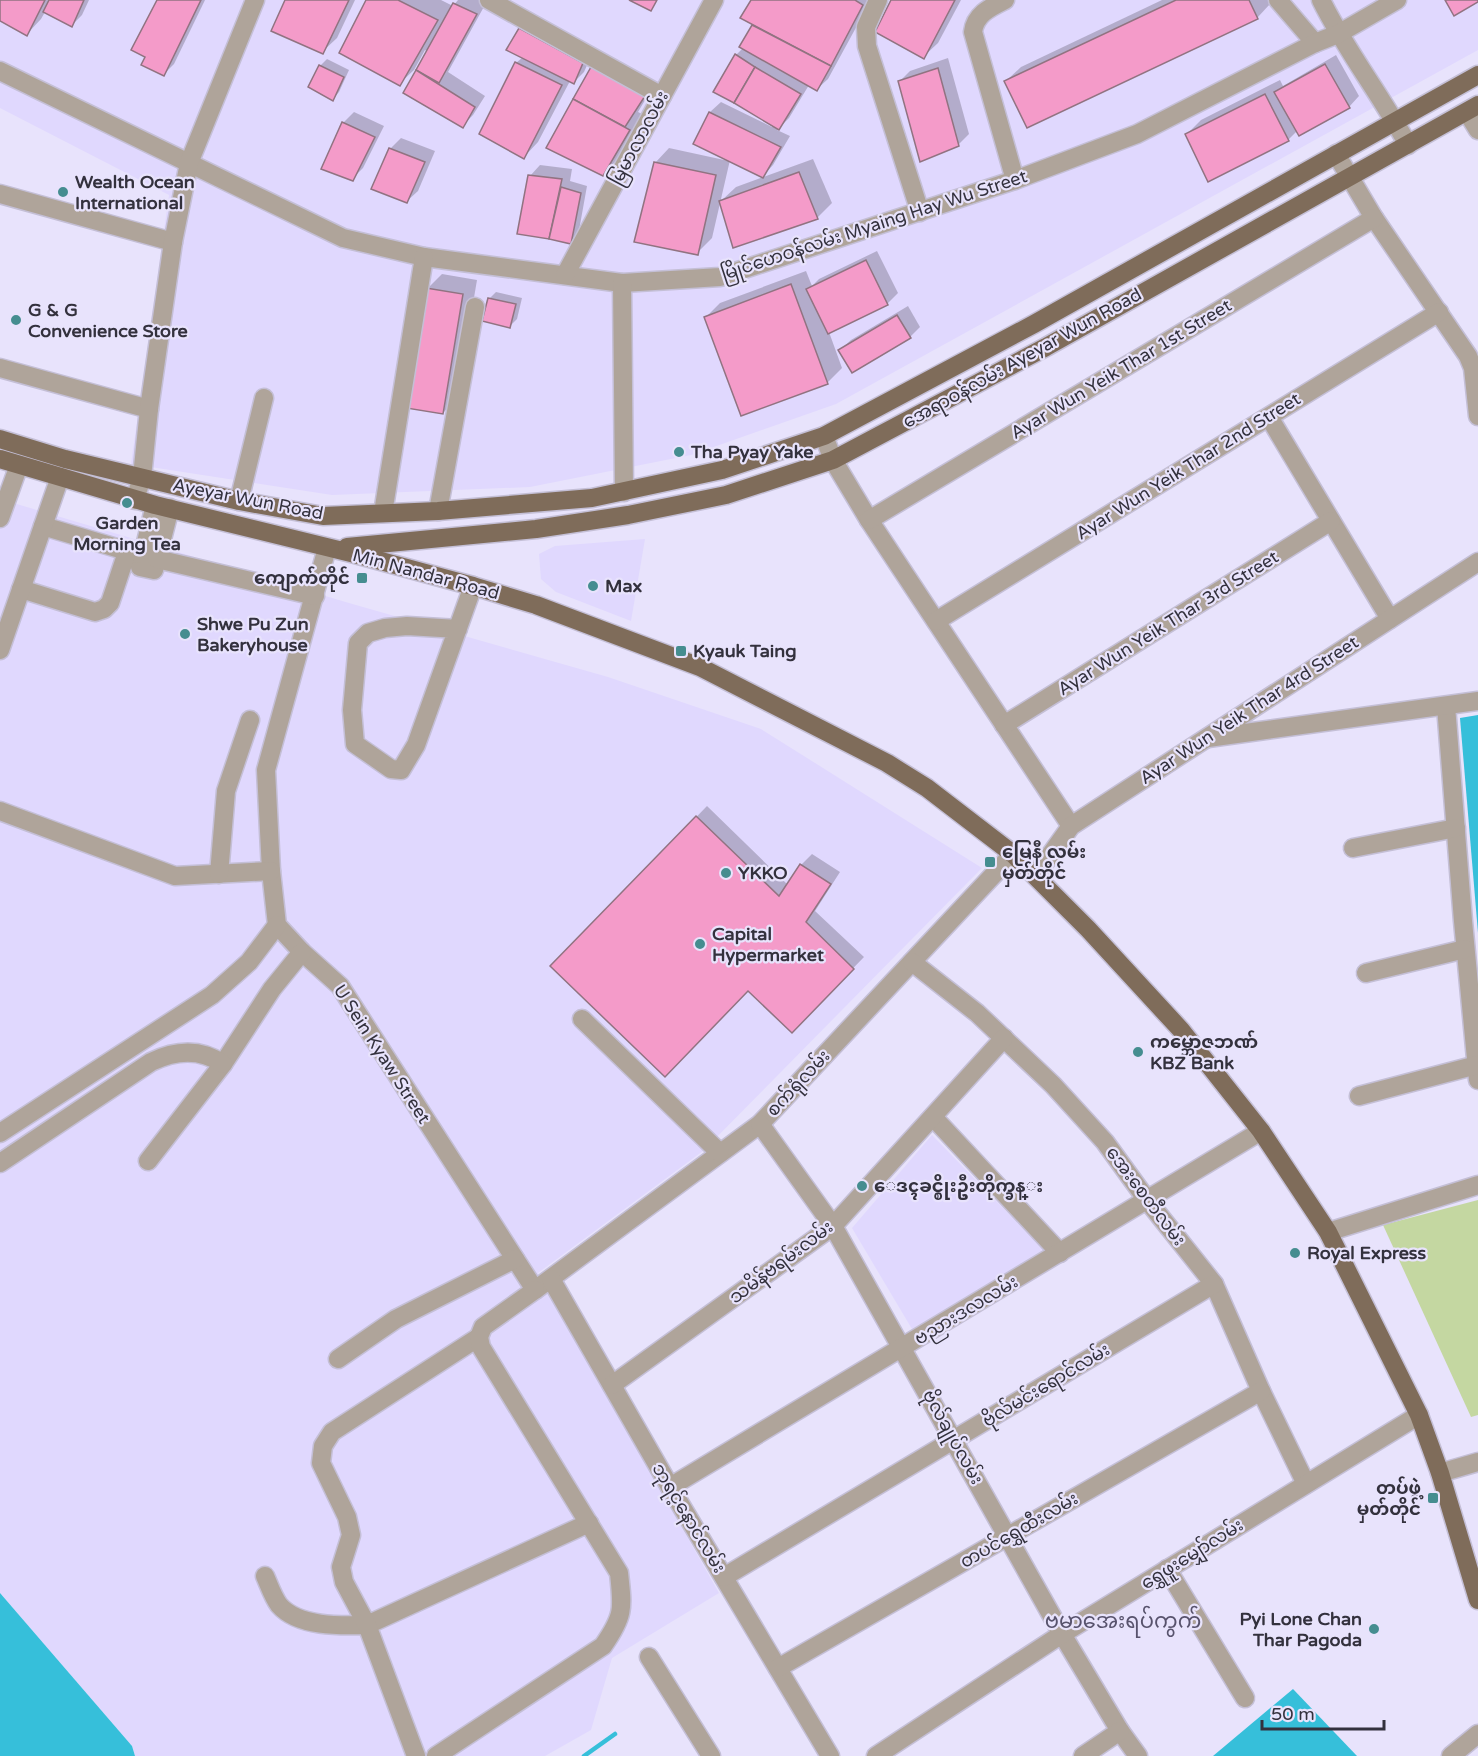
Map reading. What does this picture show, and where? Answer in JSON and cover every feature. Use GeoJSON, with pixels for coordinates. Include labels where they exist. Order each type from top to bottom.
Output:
{"type":"FeatureCollection","features":[{"type":"Feature","properties":{"kind":"main road","name":"အေရာဝန်လမ်း Ayeyar Wun Road"},"geometry":{"type":"LineString","coordinates":[[538,503],[592,498],[722,470],[824,436],[1034,324],[1478,75]]}},
{"type":"Feature","properties":{"kind":"main road","name":"အေရာဝန်လမ်း Ayeyar Wun Road"},"geometry":{"type":"LineString","coordinates":[[536,529],[591,522],[726,495],[833,460],[1047,347],[1472,108]]}},
{"type":"Feature","properties":{"kind":"main road","name":"Ayeyar Wun Road"},"geometry":{"type":"LineString","coordinates":[[0,440],[65,459],[239,501],[323,516],[438,511],[538,503]]}},
{"type":"Feature","properties":{"kind":"main road","name":"Ayeyar Wun Road"},"geometry":{"type":"LineString","coordinates":[[0,459],[135,500],[321,547],[377,545],[536,529]]}},
{"type":"Feature","properties":{"kind":"main road"},"geometry":{"type":"LineString","coordinates":[[321,547],[323,516]]}},
{"type":"Feature","properties":{"kind":"main road","name":"Min Nandar Road"},"geometry":{"type":"LineString","coordinates":[[321,547],[473,586],[536,605],[700,667],[887,763],[927,788],[1036,874],[1181,1030],[1261,1131],[1328,1232],[1419,1415],[1440,1473],[1478,1600]]}},
{"type":"Feature","properties":{"kind":"street"},"geometry":{"type":"LineString","coordinates":[[135,500],[142,477],[149,409],[173,242],[189,163],[255,0]]}},
{"type":"Feature","properties":{"kind":"street"},"geometry":{"type":"LineString","coordinates":[[489,0],[662,96]]}},
{"type":"Feature","properties":{"kind":"street","name":"မြမာလာလမ်း"},"geometry":{"type":"LineString","coordinates":[[565,276],[714,0]]}},
{"type":"Feature","properties":{"kind":"street"},"geometry":{"type":"LineString","coordinates":[[878,0],[866,27],[867,46],[920,212]]}},
{"type":"Feature","properties":{"kind":"street"},"geometry":{"type":"LineString","coordinates":[[1005,0],[982,14],[973,32],[1015,180]]}},
{"type":"Feature","properties":{"kind":"street"},"geometry":{"type":"LineString","coordinates":[[1278,0],[1315,43]]}},
{"type":"Feature","properties":{"kind":"street"},"geometry":{"type":"LineString","coordinates":[[1321,0],[1338,34],[1408,145]]}},
{"type":"Feature","properties":{"kind":"street","name":"မြိုင်ဟေဝန်လမ်း Myaing Hay Wu Street"},"geometry":{"type":"LineString","coordinates":[[0,71],[343,238],[424,257],[622,283],[720,277],[1015,180],[1137,134],[1315,43],[1338,34],[1397,0]]}},
{"type":"Feature","properties":{"kind":"street"},"geometry":{"type":"LineString","coordinates":[[1472,108],[1478,130]]}},
{"type":"Feature","properties":{"kind":"street"},"geometry":{"type":"LineString","coordinates":[[1336,153],[1374,218],[1468,356],[1473,368],[1478,416]]}},
{"type":"Feature","properties":{"kind":"street"},"geometry":{"type":"LineString","coordinates":[[0,194],[173,242]]}},
{"type":"Feature","properties":{"kind":"street","name":"Ayar Wun Yeik Thar 1st Street"},"geometry":{"type":"LineString","coordinates":[[869,519],[1374,218]]}},
{"type":"Feature","properties":{"kind":"street"},"geometry":{"type":"LineString","coordinates":[[383,513],[424,257]]}},
{"type":"Feature","properties":{"kind":"street"},"geometry":{"type":"LineString","coordinates":[[622,283],[624,492]]}},
{"type":"Feature","properties":{"kind":"street"},"geometry":{"type":"LineString","coordinates":[[438,511],[475,307]]}},
{"type":"Feature","properties":{"kind":"street","name":"Ayar Wun Yeik Thar 2nd Street"},"geometry":{"type":"LineString","coordinates":[[936,621],[1439,312]]}},
{"type":"Feature","properties":{"kind":"street"},"geometry":{"type":"LineString","coordinates":[[0,368],[149,409]]}},
{"type":"Feature","properties":{"kind":"street"},"geometry":{"type":"LineString","coordinates":[[239,501],[264,398]]}},
{"type":"Feature","properties":{"kind":"street"},"geometry":{"type":"LineString","coordinates":[[1269,417],[1390,619]]}},
{"type":"Feature","properties":{"kind":"street"},"geometry":{"type":"LineString","coordinates":[[824,436],[833,460],[869,519],[1071,826]]}},
{"type":"Feature","properties":{"kind":"street"},"geometry":{"type":"LineString","coordinates":[[0,518],[19,465]]}},
{"type":"Feature","properties":{"kind":"street"},"geometry":{"type":"LineString","coordinates":[[0,650],[60,477]]}},
{"type":"Feature","properties":{"kind":"street"},"geometry":{"type":"LineString","coordinates":[[21,589],[95,612],[104,609],[142,555],[162,507]]}},
{"type":"Feature","properties":{"kind":"street","name":"Ayar Wun Yeik Thar 3rd Street"},"geometry":{"type":"LineString","coordinates":[[1004,725],[1331,521]]}},
{"type":"Feature","properties":{"kind":"street"},"geometry":{"type":"LineString","coordinates":[[43,526],[142,555],[315,596]]}},
{"type":"Feature","properties":{"kind":"street"},"geometry":{"type":"LineString","coordinates":[[0,1133],[212,995],[249,962],[277,925],[271,871],[266,770],[315,596],[321,547]]}},
{"type":"Feature","properties":{"kind":"street","name":"Ayar Wun Yeik Thar 4rd Street"},"geometry":{"type":"LineString","coordinates":[[1036,874],[1071,826],[1478,562]]}},
{"type":"Feature","properties":{"kind":"street"},"geometry":{"type":"LineString","coordinates":[[458,629],[407,626],[385,628],[368,633],[358,643],[352,710],[355,744],[391,769],[401,770],[416,745],[458,629],[473,586]]}},
{"type":"Feature","properties":{"kind":"street"},"geometry":{"type":"LineString","coordinates":[[1203,739],[1478,701]]}},
{"type":"Feature","properties":{"kind":"street"},"geometry":{"type":"LineString","coordinates":[[1359,1096],[1477,1072],[1446,706]]}},
{"type":"Feature","properties":{"kind":"street"},"geometry":{"type":"LineString","coordinates":[[219,874],[226,791],[250,720]]}},
{"type":"Feature","properties":{"kind":"street"},"geometry":{"type":"LineString","coordinates":[[0,810],[175,876],[271,871]]}},
{"type":"Feature","properties":{"kind":"street"},"geometry":{"type":"LineString","coordinates":[[1353,849],[1456,828]]}},
{"type":"Feature","properties":{"kind":"street","name":"စက်ရုံလမ်း"},"geometry":{"type":"LineString","coordinates":[[551,1279],[760,1124],[1013,854]]}},
{"type":"Feature","properties":{"kind":"street","name":"U Sein Kyaw Street"},"geometry":{"type":"LineString","coordinates":[[277,925],[302,952],[340,986],[535,1290]]}},
{"type":"Feature","properties":{"kind":"street"},"geometry":{"type":"LineString","coordinates":[[1366,974],[1466,949]]}},
{"type":"Feature","properties":{"kind":"street"},"geometry":{"type":"LineString","coordinates":[[148,1161],[223,1064],[272,989],[302,952]]}},
{"type":"Feature","properties":{"kind":"street","name":"အေးစေတီလမ်း"},"geometry":{"type":"LineString","coordinates":[[912,962],[977,1013],[1053,1085],[1105,1142],[1147,1200],[1214,1284],[1261,1391],[1306,1484]]}},
{"type":"Feature","properties":{"kind":"street"},"geometry":{"type":"LineString","coordinates":[[582,1019],[720,1153]]}},
{"type":"Feature","properties":{"kind":"street","name":"သမိန်ဗရမ်းလမ်း"},"geometry":{"type":"LineString","coordinates":[[612,1385],[833,1226],[1004,1038]]}},
{"type":"Feature","properties":{"kind":"street"},"geometry":{"type":"LineString","coordinates":[[0,1163],[151,1062],[165,1055],[185,1052],[211,1056],[223,1064]]}},
{"type":"Feature","properties":{"kind":"street"},"geometry":{"type":"LineString","coordinates":[[933,1117],[1060,1253]]}},
{"type":"Feature","properties":{"kind":"street","name":"ဗိုလ်ချုပ်လမ်း"},"geometry":{"type":"LineString","coordinates":[[760,1124],[833,1226],[903,1347],[1062,1634],[1120,1731],[1138,1756]]}},
{"type":"Feature","properties":{"kind":"street","name":"ဗညားဒလလမ်း"},"geometry":{"type":"LineString","coordinates":[[670,1487],[1261,1131]]}},
{"type":"Feature","properties":{"kind":"street"},"geometry":{"type":"LineString","coordinates":[[1328,1232],[1478,1185]]}},
{"type":"Feature","properties":{"kind":"street"},"geometry":{"type":"LineString","coordinates":[[338,1359],[396,1319],[515,1259]]}},
{"type":"Feature","properties":{"kind":"street"},"geometry":{"type":"LineString","coordinates":[[416,1756],[367,1625],[344,1582],[341,1567],[351,1535],[347,1517],[321,1463],[323,1446],[332,1432],[478,1337],[483,1327],[551,1279]]}},
{"type":"Feature","properties":{"kind":"street","name":"ဘုရင့်နောင်လမ်း"},"geometry":{"type":"LineString","coordinates":[[551,1279],[670,1487],[830,1756]]}},
{"type":"Feature","properties":{"kind":"street","name":"ဗိုလ်မင်းရောင်လမ်း"},"geometry":{"type":"LineString","coordinates":[[724,1577],[1214,1284]]}},
{"type":"Feature","properties":{"kind":"street"},"geometry":{"type":"LineString","coordinates":[[436,1756],[603,1646],[619,1624],[622,1601],[619,1573],[481,1347],[478,1337]]}},
{"type":"Feature","properties":{"kind":"street","name":"တပင်ရွှေထီးလမ်း"},"geometry":{"type":"LineString","coordinates":[[778,1668],[1261,1391]]}},
{"type":"Feature","properties":{"kind":"street","name":"ရွှေဖူးမျှော်လမ်း"},"geometry":{"type":"LineString","coordinates":[[876,1756],[1062,1634],[1419,1415]]}},
{"type":"Feature","properties":{"kind":"street"},"geometry":{"type":"LineString","coordinates":[[1440,1473],[1478,1462]]}},
{"type":"Feature","properties":{"kind":"street"},"geometry":{"type":"LineString","coordinates":[[265,1576],[279,1605],[295,1619],[342,1626],[367,1625],[589,1523]]}},
{"type":"Feature","properties":{"kind":"street"},"geometry":{"type":"LineString","coordinates":[[1167,1569],[1245,1698]]}},
{"type":"Feature","properties":{"kind":"street"},"geometry":{"type":"LineString","coordinates":[[649,1658],[711,1756]]}},
{"type":"Feature","properties":{"kind":"street"},"geometry":{"type":"LineString","coordinates":[[1083,1756],[1120,1731]]}},
{"type":"Feature","properties":{"kind":"street"},"geometry":{"type":"LineString","coordinates":[[1451,1756],[1478,1734]]}},
{"type":"Feature","properties":{"kind":"shaded area"},"geometry":{"type":"Polygon","coordinates":[[[0,0],[1478,0],[1478,50],[836,404],[691,455],[530,487],[332,495],[131,464],[169,195],[0,108],[0,0]]]}},
{"type":"Feature","properties":{"kind":"shaded area"},"geometry":{"type":"Polygon","coordinates":[[[0,499],[608,677],[761,729],[982,868],[703,1151],[538,1273],[719,1593],[612,1658],[591,1730],[545,1756],[135,1756],[132,1746],[0,1593],[0,499]]]}},
{"type":"Feature","properties":{"kind":"shaded area","name":"Max"},"geometry":{"type":"Polygon","coordinates":[[[645,539],[631,621],[556,592],[541,579],[539,554],[555,546],[645,539]]]}},
{"type":"Feature","properties":{"kind":"shaded area"},"geometry":{"type":"Polygon","coordinates":[[[932,1135],[1044,1250],[912,1329],[852,1228],[932,1135]]]}},
{"type":"Feature","properties":{"kind":"green space"},"geometry":{"type":"Polygon","coordinates":[[[1478,1200],[1478,1415],[1471,1417],[1383,1225],[1478,1200]]]}},
{"type":"Feature","properties":{"kind":"water"},"geometry":{"type":"Polygon","coordinates":[[[1478,715],[1478,933],[1460,718],[1478,715]]]}},
{"type":"Feature","properties":{"kind":"water"},"geometry":{"type":"Polygon","coordinates":[[[0,1593],[132,1746],[135,1756],[0,1756],[0,1593]]]}},
{"type":"Feature","properties":{"kind":"water"},"geometry":{"type":"Polygon","coordinates":[[[1293,1689],[1357,1756],[1213,1756],[1293,1689]]]}},
{"type":"Feature","properties":{"kind":"building"},"geometry":{"type":"Polygon","coordinates":[[[0,0],[45,0],[27,36],[0,21],[0,0]]]}},
{"type":"Feature","properties":{"kind":"building"},"geometry":{"type":"Polygon","coordinates":[[[49,0],[84,0],[72,27],[43,12],[49,0]]]}},
{"type":"Feature","properties":{"kind":"building"},"geometry":{"type":"Polygon","coordinates":[[[157,0],[201,0],[164,76],[141,65],[145,57],[131,50],[157,0]]]}},
{"type":"Feature","properties":{"kind":"building"},"geometry":{"type":"Polygon","coordinates":[[[285,0],[349,0],[323,54],[271,31],[285,0]]]}},
{"type":"Feature","properties":{"kind":"building"},"geometry":{"type":"Polygon","coordinates":[[[366,0],[398,0],[438,20],[400,86],[339,53],[366,0]]]}},
{"type":"Feature","properties":{"kind":"building"},"geometry":{"type":"Polygon","coordinates":[[[629,0],[657,0],[651,11],[629,0]]]}},
{"type":"Feature","properties":{"kind":"building"},"geometry":{"type":"Polygon","coordinates":[[[751,0],[855,0],[863,5],[831,66],[740,18],[751,0]]]}},
{"type":"Feature","properties":{"kind":"building"},"geometry":{"type":"Polygon","coordinates":[[[891,0],[955,0],[924,59],[875,32],[891,0]]]}},
{"type":"Feature","properties":{"kind":"building"},"geometry":{"type":"Polygon","coordinates":[[[1176,0],[1249,0],[1258,19],[1027,128],[1004,81],[1176,0]]]}},
{"type":"Feature","properties":{"kind":"building"},"geometry":{"type":"Polygon","coordinates":[[[1445,0],[1478,0],[1478,2],[1454,16],[1445,0]]]}},
{"type":"Feature","properties":{"kind":"building"},"geometry":{"type":"Polygon","coordinates":[[[453,3],[477,14],[439,83],[416,70],[453,3]]]}},
{"type":"Feature","properties":{"kind":"building"},"geometry":{"type":"Polygon","coordinates":[[[752,25],[831,66],[817,91],[739,47],[752,25]]]}},
{"type":"Feature","properties":{"kind":"building"},"geometry":{"type":"Polygon","coordinates":[[[519,28],[583,63],[574,84],[506,50],[519,28]]]}},
{"type":"Feature","properties":{"kind":"building"},"geometry":{"type":"Polygon","coordinates":[[[735,54],[755,67],[734,103],[713,92],[735,54]]]}},
{"type":"Feature","properties":{"kind":"building"},"geometry":{"type":"Polygon","coordinates":[[[515,62],[562,85],[524,159],[479,134],[515,62]]]}},
{"type":"Feature","properties":{"kind":"building"},"geometry":{"type":"Polygon","coordinates":[[[1325,64],[1350,108],[1299,136],[1274,92],[1325,64]]]}},
{"type":"Feature","properties":{"kind":"building"},"geometry":{"type":"Polygon","coordinates":[[[319,65],[344,77],[333,101],[308,87],[319,65]]]}},
{"type":"Feature","properties":{"kind":"building"},"geometry":{"type":"Polygon","coordinates":[[[591,67],[645,96],[625,127],[573,99],[591,67]]]}},
{"type":"Feature","properties":{"kind":"building"},"geometry":{"type":"Polygon","coordinates":[[[755,67],[801,94],[779,130],[734,103],[755,67]]]}},
{"type":"Feature","properties":{"kind":"building"},"geometry":{"type":"Polygon","coordinates":[[[938,68],[959,146],[920,162],[898,81],[938,68]]]}},
{"type":"Feature","properties":{"kind":"building"},"geometry":{"type":"Polygon","coordinates":[[[416,70],[475,107],[463,128],[403,93],[416,70]]]}},
{"type":"Feature","properties":{"kind":"building"},"geometry":{"type":"Polygon","coordinates":[[[1265,94],[1289,141],[1208,182],[1185,134],[1265,94]]]}},
{"type":"Feature","properties":{"kind":"building"},"geometry":{"type":"Polygon","coordinates":[[[573,99],[630,130],[603,176],[546,148],[573,99]]]}},
{"type":"Feature","properties":{"kind":"building"},"geometry":{"type":"Polygon","coordinates":[[[709,112],[781,147],[763,178],[693,144],[709,112]]]}},
{"type":"Feature","properties":{"kind":"building"},"geometry":{"type":"Polygon","coordinates":[[[342,122],[375,137],[353,181],[321,169],[342,122]]]}},
{"type":"Feature","properties":{"kind":"building"},"geometry":{"type":"Polygon","coordinates":[[[389,148],[425,162],[407,203],[371,189],[389,148]]]}},
{"type":"Feature","properties":{"kind":"building"},"geometry":{"type":"Polygon","coordinates":[[[654,162],[716,175],[698,255],[634,242],[654,162]]]}},
{"type":"Feature","properties":{"kind":"building"},"geometry":{"type":"Polygon","coordinates":[[[799,172],[818,219],[733,248],[719,201],[799,172]]]}},
{"type":"Feature","properties":{"kind":"building"},"geometry":{"type":"Polygon","coordinates":[[[528,175],[562,179],[549,239],[517,234],[528,175]]]}},
{"type":"Feature","properties":{"kind":"building"},"geometry":{"type":"Polygon","coordinates":[[[561,187],[581,193],[571,244],[549,239],[561,187]]]}},
{"type":"Feature","properties":{"kind":"building"},"geometry":{"type":"Polygon","coordinates":[[[866,260],[888,305],[828,334],[806,289],[866,260]]]}},
{"type":"Feature","properties":{"kind":"building"},"geometry":{"type":"Polygon","coordinates":[[[791,284],[828,384],[741,416],[704,317],[791,284]]]}},
{"type":"Feature","properties":{"kind":"building"},"geometry":{"type":"Polygon","coordinates":[[[426,288],[463,294],[443,414],[406,408],[426,288]]]}},
{"type":"Feature","properties":{"kind":"building"},"geometry":{"type":"Polygon","coordinates":[[[488,298],[516,304],[510,328],[482,321],[488,298]]]}},
{"type":"Feature","properties":{"kind":"building"},"geometry":{"type":"Polygon","coordinates":[[[897,315],[911,338],[852,373],[838,350],[897,315]]]}},
{"type":"Feature","properties":{"kind":"building","name":"Capital Hypermarket"},"geometry":{"type":"Polygon","coordinates":[[[696,816],[779,896],[800,864],[831,884],[806,922],[854,969],[792,1033],[748,991],[665,1077],[550,966],[696,816]]]}},
{"type":"Feature","properties":{"kind":"waterway"},"geometry":{"type":"LineString","coordinates":[[584,1756],[615,1734]]}},
{"type":"Feature","properties":{"kind":"place","name":"Wealth Ocean International"},"geometry":{"type":"Point","coordinates":[63,192]}},
{"type":"Feature","properties":{"kind":"place","name":"G & G Convenience Store"},"geometry":{"type":"Point","coordinates":[16,320]}},
{"type":"Feature","properties":{"kind":"place","name":"Tha Pyay Yake"},"geometry":{"type":"Point","coordinates":[679,452]}},
{"type":"Feature","properties":{"kind":"place","name":"Garden Morning Tea"},"geometry":{"type":"Point","coordinates":[127,503]}},
{"type":"Feature","properties":{"kind":"place","name":"ကျောက်တိုင်"},"geometry":{"type":"Point","coordinates":[362,578]}},
{"type":"Feature","properties":{"kind":"place","name":"Max"},"geometry":{"type":"Point","coordinates":[593,586]}},
{"type":"Feature","properties":{"kind":"place","name":"Shwe Pu Zun Bakeryhouse"},"geometry":{"type":"Point","coordinates":[185,634]}},
{"type":"Feature","properties":{"kind":"place","name":"Kyauk Taing"},"geometry":{"type":"Point","coordinates":[681,651]}},
{"type":"Feature","properties":{"kind":"place","name":"မြေနီ လမ်း မှတ်တိုင်"},"geometry":{"type":"Point","coordinates":[990,862]}},
{"type":"Feature","properties":{"kind":"place","name":"YKKO"},"geometry":{"type":"Point","coordinates":[726,873]}},
{"type":"Feature","properties":{"kind":"place","name":"Capital Hypermarket"},"geometry":{"type":"Point","coordinates":[700,944]}},
{"type":"Feature","properties":{"kind":"place","name":"ကမ္ဘောဇဘဏ် KBZ Bank"},"geometry":{"type":"Point","coordinates":[1138,1052]}},
{"type":"Feature","properties":{"kind":"place","name":"ေဒၚခင္စိုးဦးတိုက္ခန္း"},"geometry":{"type":"Point","coordinates":[862,1186]}},
{"type":"Feature","properties":{"kind":"place","name":"Royal Express"},"geometry":{"type":"Point","coordinates":[1295,1253]}},
{"type":"Feature","properties":{"kind":"place","name":"တပ်ဖွဲ့ မှတ်တိုင်"},"geometry":{"type":"Point","coordinates":[1433,1498]}},
{"type":"Feature","properties":{"kind":"place","name":"Pyi Lone Chan Thar Pagoda"},"geometry":{"type":"Point","coordinates":[1374,1629]}},
{"type":"Feature","properties":{"kind":"district","name":"ဗမာအေးရပ်ကွက်"},"geometry":{"type":"Point","coordinates":[1123,1621]}}]}
